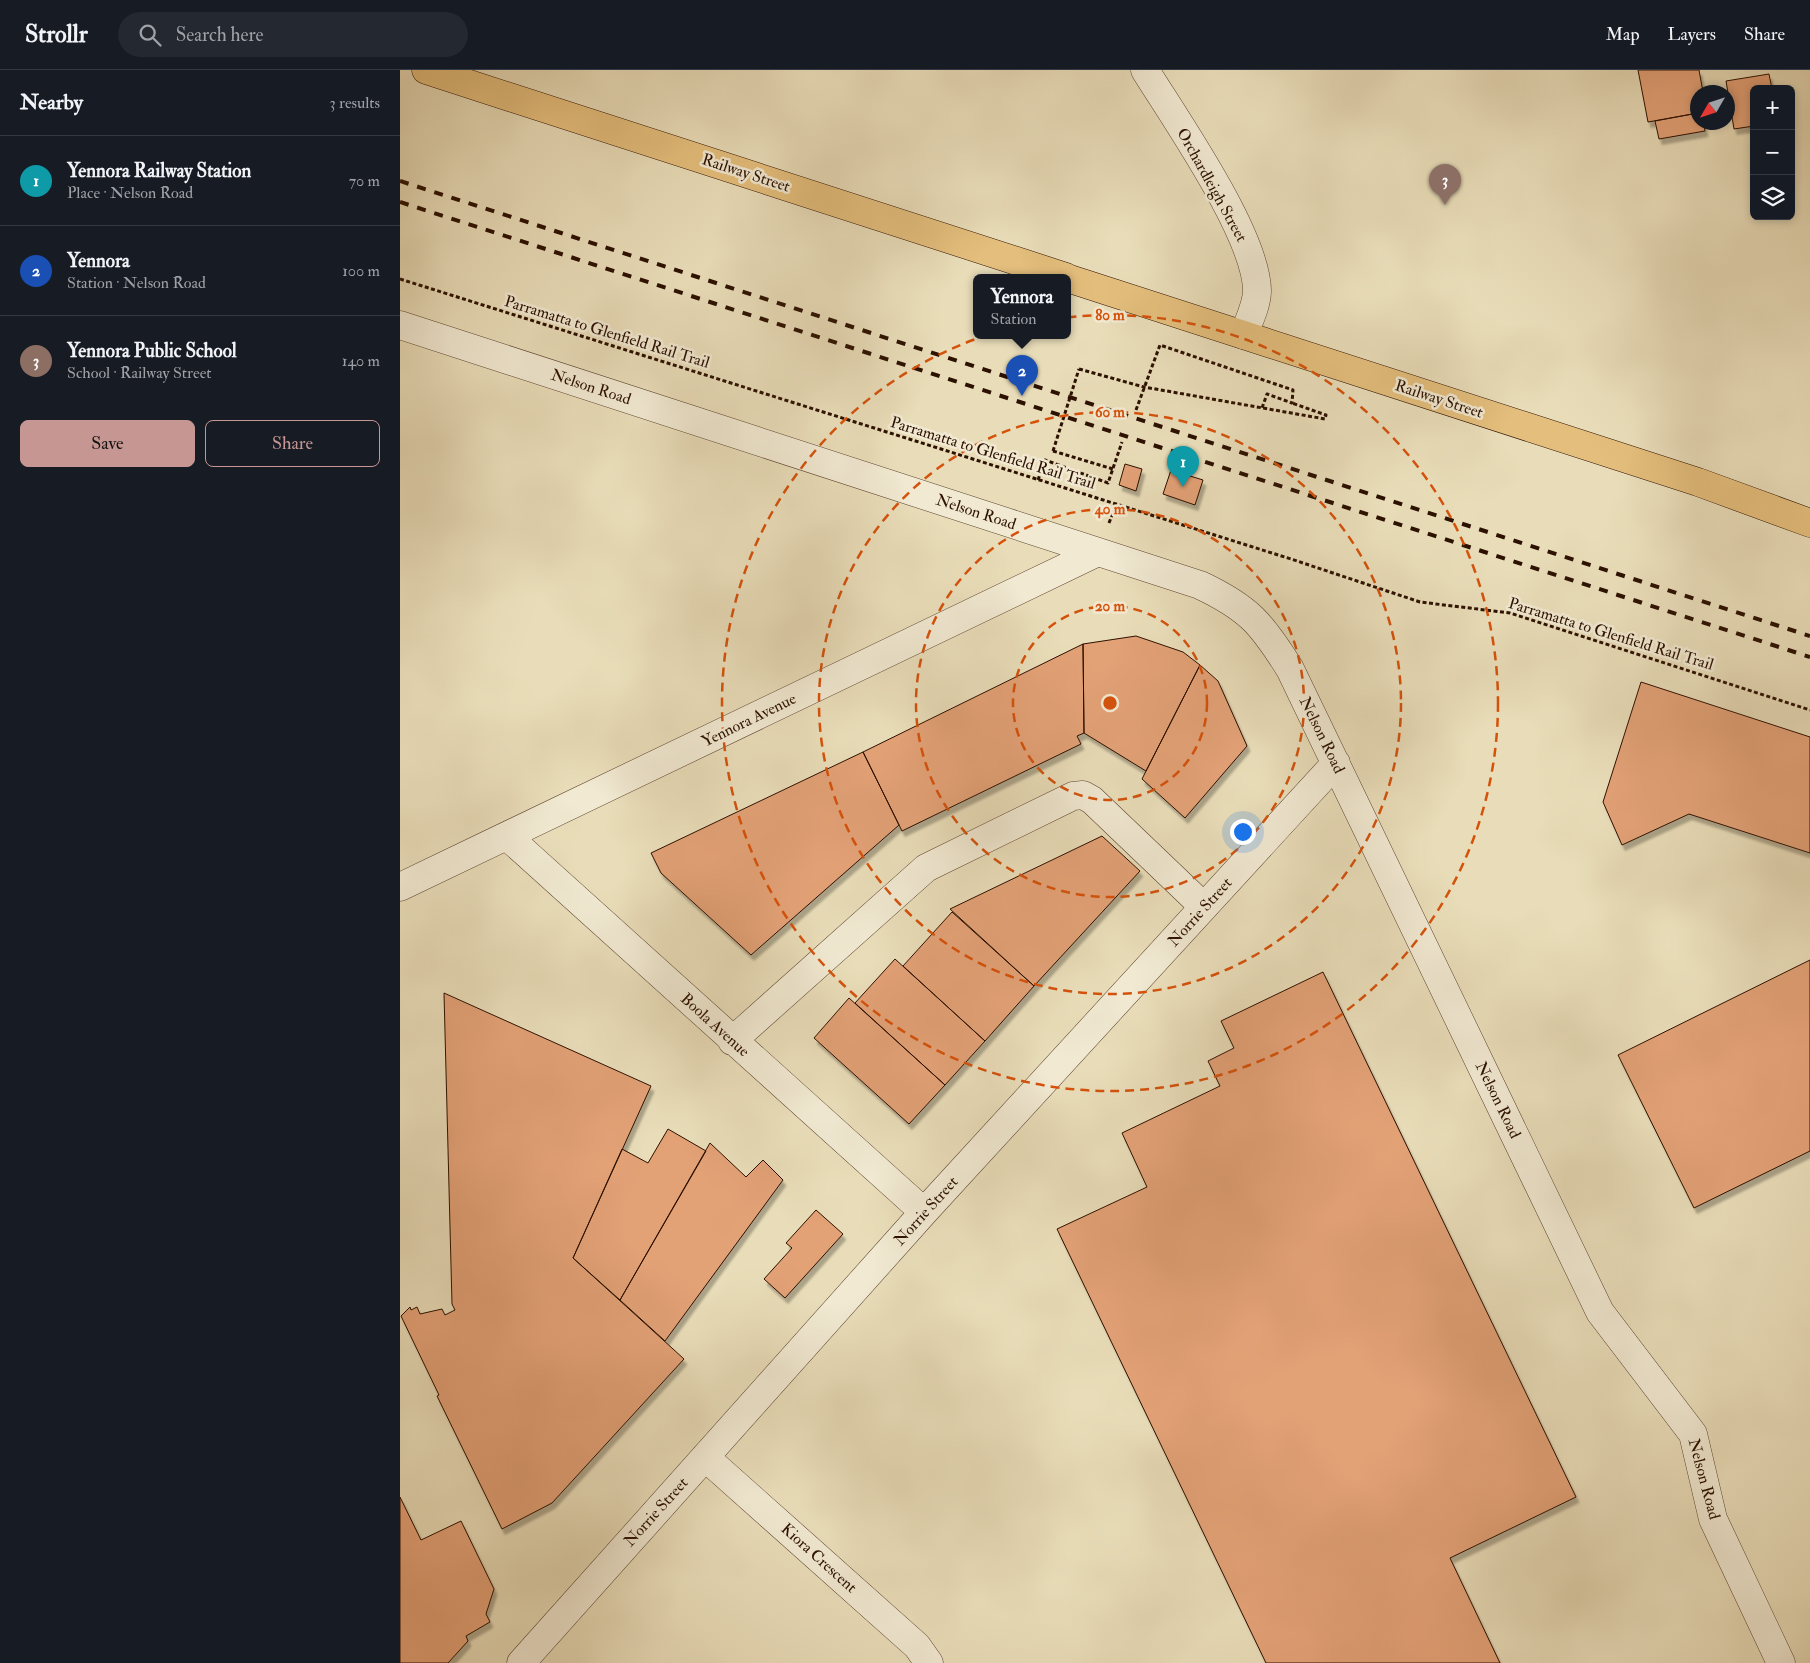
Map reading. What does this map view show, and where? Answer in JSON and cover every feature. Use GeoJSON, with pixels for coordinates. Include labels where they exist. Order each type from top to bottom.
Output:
{"type":"FeatureCollection","features":[{"type":"Feature","properties":{"kind":"main road","name":"Railway Street"},"geometry":{"type":"LineString","coordinates":[[426,70],[1057,274]]}},
{"type":"Feature","properties":{"kind":"main road","name":"Railway Street"},"geometry":{"type":"LineString","coordinates":[[1071,279],[1698,482],[1810,523]]}},
{"type":"Feature","properties":{"kind":"street","name":"Orchardleigh Street"},"geometry":{"type":"LineString","coordinates":[[1145,70],[1214,182],[1240,232],[1256,272],[1257,293],[1244,335]]}},
{"type":"Feature","properties":{"kind":"street","name":"Nelson Road"},"geometry":{"type":"LineString","coordinates":[[400,325],[1200,585],[1228,598],[1253,616],[1290,669],[1600,1312],[1693,1434],[1712,1519],[1781,1663]]}},
{"type":"Feature","properties":{"kind":"street","name":"Yennora Avenue"},"geometry":{"type":"LineString","coordinates":[[400,887],[508,837],[1098,552]]}},
{"type":"Feature","properties":{"kind":"street","name":"Norrie Street"},"geometry":{"type":"LineString","coordinates":[[522,1663],[924,1212],[1336,763]]}},
{"type":"Feature","properties":{"kind":"street"},"geometry":{"type":"LineString","coordinates":[[732,1041],[926,868],[1073,796],[1083,795],[1092,800],[1204,907]]}},
{"type":"Feature","properties":{"kind":"street","name":"Boola Avenue"},"geometry":{"type":"LineString","coordinates":[[508,837],[732,1041],[924,1212]]}},
{"type":"Feature","properties":{"kind":"street","name":"Kiora Crescent"},"geometry":{"type":"LineString","coordinates":[[705,1457],[917,1646],[929,1663]]}},
{"type":"Feature","properties":{"kind":"path","name":"Parramatta to Glenfield Rail Trail"},"geometry":{"type":"LineString","coordinates":[[400,279],[1420,602],[1510,613],[1810,710]]}},
{"type":"Feature","properties":{"kind":"path"},"geometry":{"type":"LineString","coordinates":[[1136,410],[1160,345],[1293,390],[1292,403]]}},
{"type":"Feature","properties":{"kind":"path"},"geometry":{"type":"LineString","coordinates":[[1112,469],[1053,450],[1079,368],[1144,387],[1262,408],[1325,419],[1326,414],[1267,394],[1262,408]]}},
{"type":"Feature","properties":{"kind":"path"},"geometry":{"type":"LineString","coordinates":[[1038,480],[1045,460],[1108,483],[1122,442]]}},
{"type":"Feature","properties":{"kind":"building"},"geometry":{"type":"Polygon","coordinates":[[[1638,70],[1699,70],[1702,85],[1690,85],[1690,114],[1648,122],[1638,70]]]}},
{"type":"Feature","properties":{"kind":"building"},"geometry":{"type":"Polygon","coordinates":[[[1769,74],[1771,85],[1750,85],[1750,127],[1735,129],[1735,85],[1727,85],[1726,81],[1769,74]]]}},
{"type":"Feature","properties":{"kind":"building"},"geometry":{"type":"Polygon","coordinates":[[[1690,114],[1690,130],[1705,131],[1659,139],[1655,121],[1690,114]]]}},
{"type":"Feature","properties":{"kind":"building"},"geometry":{"type":"Polygon","coordinates":[[[1125,464],[1142,469],[1136,491],[1119,485],[1125,464]]]}},
{"type":"Feature","properties":{"kind":"building"},"geometry":{"type":"Polygon","coordinates":[[[1171,470],[1203,480],[1195,505],[1163,494],[1171,470]]]}},
{"type":"Feature","properties":{"kind":"building"},"geometry":{"type":"Polygon","coordinates":[[[1136,636],[1183,652],[1200,665],[1146,771],[1084,733],[1083,644],[1136,636]]]}},
{"type":"Feature","properties":{"kind":"building"},"geometry":{"type":"Polygon","coordinates":[[[1083,644],[1084,733],[1077,736],[1081,744],[902,831],[863,752],[1083,644]]]}},
{"type":"Feature","properties":{"kind":"building"},"geometry":{"type":"Polygon","coordinates":[[[1200,665],[1218,681],[1247,746],[1185,818],[1142,779],[1200,665]]]}},
{"type":"Feature","properties":{"kind":"building"},"geometry":{"type":"Polygon","coordinates":[[[1641,682],[1810,737],[1810,853],[1689,814],[1622,845],[1603,802],[1641,682]]]}},
{"type":"Feature","properties":{"kind":"building"},"geometry":{"type":"Polygon","coordinates":[[[863,752],[899,825],[751,955],[661,873],[651,853],[863,752]]]}},
{"type":"Feature","properties":{"kind":"building"},"geometry":{"type":"Polygon","coordinates":[[[1102,836],[1140,871],[1034,986],[950,909],[1102,836]]]}},
{"type":"Feature","properties":{"kind":"building"},"geometry":{"type":"Polygon","coordinates":[[[952,912],[1034,986],[985,1041],[903,966],[952,912]]]}},
{"type":"Feature","properties":{"kind":"building"},"geometry":{"type":"Polygon","coordinates":[[[895,959],[985,1041],[945,1085],[855,1003],[895,959]]]}},
{"type":"Feature","properties":{"kind":"building"},"geometry":{"type":"Polygon","coordinates":[[[1810,960],[1810,1151],[1694,1208],[1618,1055],[1810,960]]]}},
{"type":"Feature","properties":{"kind":"building"},"geometry":{"type":"Polygon","coordinates":[[[1323,972],[1576,1497],[1450,1558],[1500,1663],[1266,1663],[1057,1229],[1147,1187],[1122,1133],[1220,1086],[1208,1061],[1234,1048],[1221,1021],[1323,972]]]}},
{"type":"Feature","properties":{"kind":"building"},"geometry":{"type":"Polygon","coordinates":[[[444,993],[651,1086],[573,1258],[684,1359],[552,1503],[502,1529],[437,1396],[439,1395],[401,1316],[410,1307],[411,1310],[417,1307],[420,1314],[442,1309],[445,1315],[455,1310],[452,1304],[444,993]]]}},
{"type":"Feature","properties":{"kind":"building"},"geometry":{"type":"Polygon","coordinates":[[[849,998],[945,1085],[909,1124],[814,1038],[849,998]]]}},
{"type":"Feature","properties":{"kind":"building"},"geometry":{"type":"Polygon","coordinates":[[[668,1129],[706,1151],[620,1300],[573,1258],[622,1149],[648,1163],[668,1129]]]}},
{"type":"Feature","properties":{"kind":"building"},"geometry":{"type":"Polygon","coordinates":[[[710,1143],[746,1177],[763,1160],[783,1180],[665,1341],[620,1300],[710,1143]]]}},
{"type":"Feature","properties":{"kind":"building"},"geometry":{"type":"Polygon","coordinates":[[[816,1210],[843,1234],[785,1298],[764,1279],[792,1248],[786,1243],[816,1210]]]}},
{"type":"Feature","properties":{"kind":"building"},"geometry":{"type":"Polygon","coordinates":[[[400,1497],[421,1540],[461,1521],[494,1589],[486,1614],[490,1622],[466,1636],[468,1641],[448,1663],[400,1663],[400,1497]]]}},
{"type":"Feature","properties":{"kind":"railway"},"geometry":{"type":"LineString","coordinates":[[400,181],[1810,636]]}},
{"type":"Feature","properties":{"kind":"railway"},"geometry":{"type":"LineString","coordinates":[[400,202],[1810,657]]}},
{"type":"Feature","properties":{"kind":"place","name":"Yennora Public School"},"geometry":{"type":"Point","coordinates":[1445,205]}},
{"type":"Feature","properties":{"kind":"place","name":"Yennora"},"geometry":{"type":"Point","coordinates":[1022,396]}},
{"type":"Feature","properties":{"kind":"place","name":"Yennora Railway Station"},"geometry":{"type":"Point","coordinates":[1183,487]}}]}
